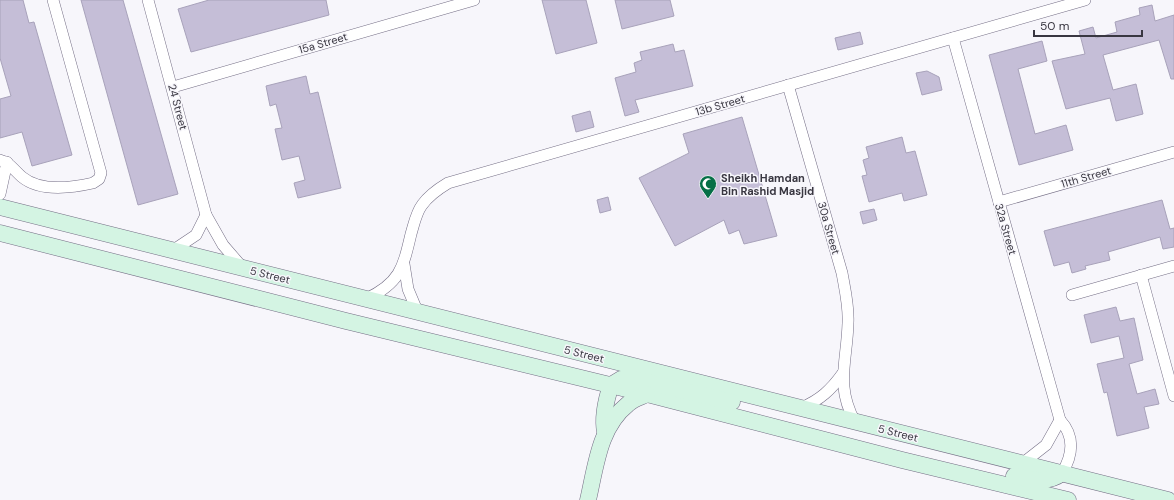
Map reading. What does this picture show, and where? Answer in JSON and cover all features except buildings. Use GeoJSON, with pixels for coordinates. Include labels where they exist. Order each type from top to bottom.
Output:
{"type":"FeatureCollection","features":[{"type":"Feature","properties":{"kind":"street"},"geometry":{"type":"LineString","coordinates":[[3,161],[22,178],[31,184],[41,187],[93,184],[99,179],[101,173],[53,0]]}},
{"type":"Feature","properties":{"kind":"street","name":"24 Street"},"geometry":{"type":"LineString","coordinates":[[148,0],[206,215],[223,246],[244,269]]}},
{"type":"Feature","properties":{"kind":"street","name":"15a Street"},"geometry":{"type":"LineString","coordinates":[[172,87],[474,0]]}},
{"type":"Feature","properties":{"kind":"street","name":"13b Street"},"geometry":{"type":"LineString","coordinates":[[418,313],[408,289],[404,264],[414,221],[422,206],[434,192],[448,183],[1086,0]]}},
{"type":"Feature","properties":{"kind":"street","name":"32a Street"},"geometry":{"type":"LineString","coordinates":[[953,38],[1060,420],[1069,433],[1071,453],[1062,473]]}},
{"type":"Feature","properties":{"kind":"street","name":"30a Street"},"geometry":{"type":"LineString","coordinates":[[788,85],[842,273],[847,297],[848,321],[847,345],[843,373],[844,396],[855,422]]}},
{"type":"Feature","properties":{"kind":"street","name":"11th Street"},"geometry":{"type":"LineString","coordinates":[[999,202],[1174,152]]}},
{"type":"Feature","properties":{"kind":"street"},"geometry":{"type":"LineString","coordinates":[[0,194],[3,161]]}},
{"type":"Feature","properties":{"kind":"street","name":"5 Street"},"geometry":{"type":"LineString","coordinates":[[0,207],[1168,500]]}},
{"type":"Feature","properties":{"kind":"street"},"geometry":{"type":"LineString","coordinates":[[172,251],[186,244],[196,235],[206,215]]}},
{"type":"Feature","properties":{"kind":"street"},"geometry":{"type":"LineString","coordinates":[[0,233],[338,319],[611,385],[902,460],[1068,500]]}},
{"type":"Feature","properties":{"kind":"street","name":"13b Street"},"geometry":{"type":"LineString","coordinates":[[366,299],[388,285],[404,264]]}},
{"type":"Feature","properties":{"kind":"street"},"geometry":{"type":"LineString","coordinates":[[1072,295],[1174,266]]}},
{"type":"Feature","properties":{"kind":"street"},"geometry":{"type":"LineString","coordinates":[[1141,275],[1174,396]]}},
{"type":"Feature","properties":{"kind":"street","name":"30a Street"},"geometry":{"type":"LineString","coordinates":[[801,408],[815,403],[827,394],[843,373]]}},
{"type":"Feature","properties":{"kind":"street"},"geometry":{"type":"LineString","coordinates":[[588,500],[605,432],[604,411],[611,385],[615,381],[627,378],[752,406],[770,400]]}},
{"type":"Feature","properties":{"kind":"street"},"geometry":{"type":"LineString","coordinates":[[605,432],[614,417],[629,402],[647,394]]}},
{"type":"Feature","properties":{"kind":"street"},"geometry":{"type":"LineString","coordinates":[[1023,463],[1046,445],[1060,420]]}},
{"type":"Feature","properties":{"kind":"street"},"geometry":{"type":"LineString","coordinates":[[902,460],[914,456],[926,456],[1037,481],[1048,480],[1062,473]]}},
{"type":"Feature","properties":{"kind":"place","name":"Sheikh Hamdan Bin Rashid Masjid"},"geometry":{"type":"Point","coordinates":[708,199]}}]}
